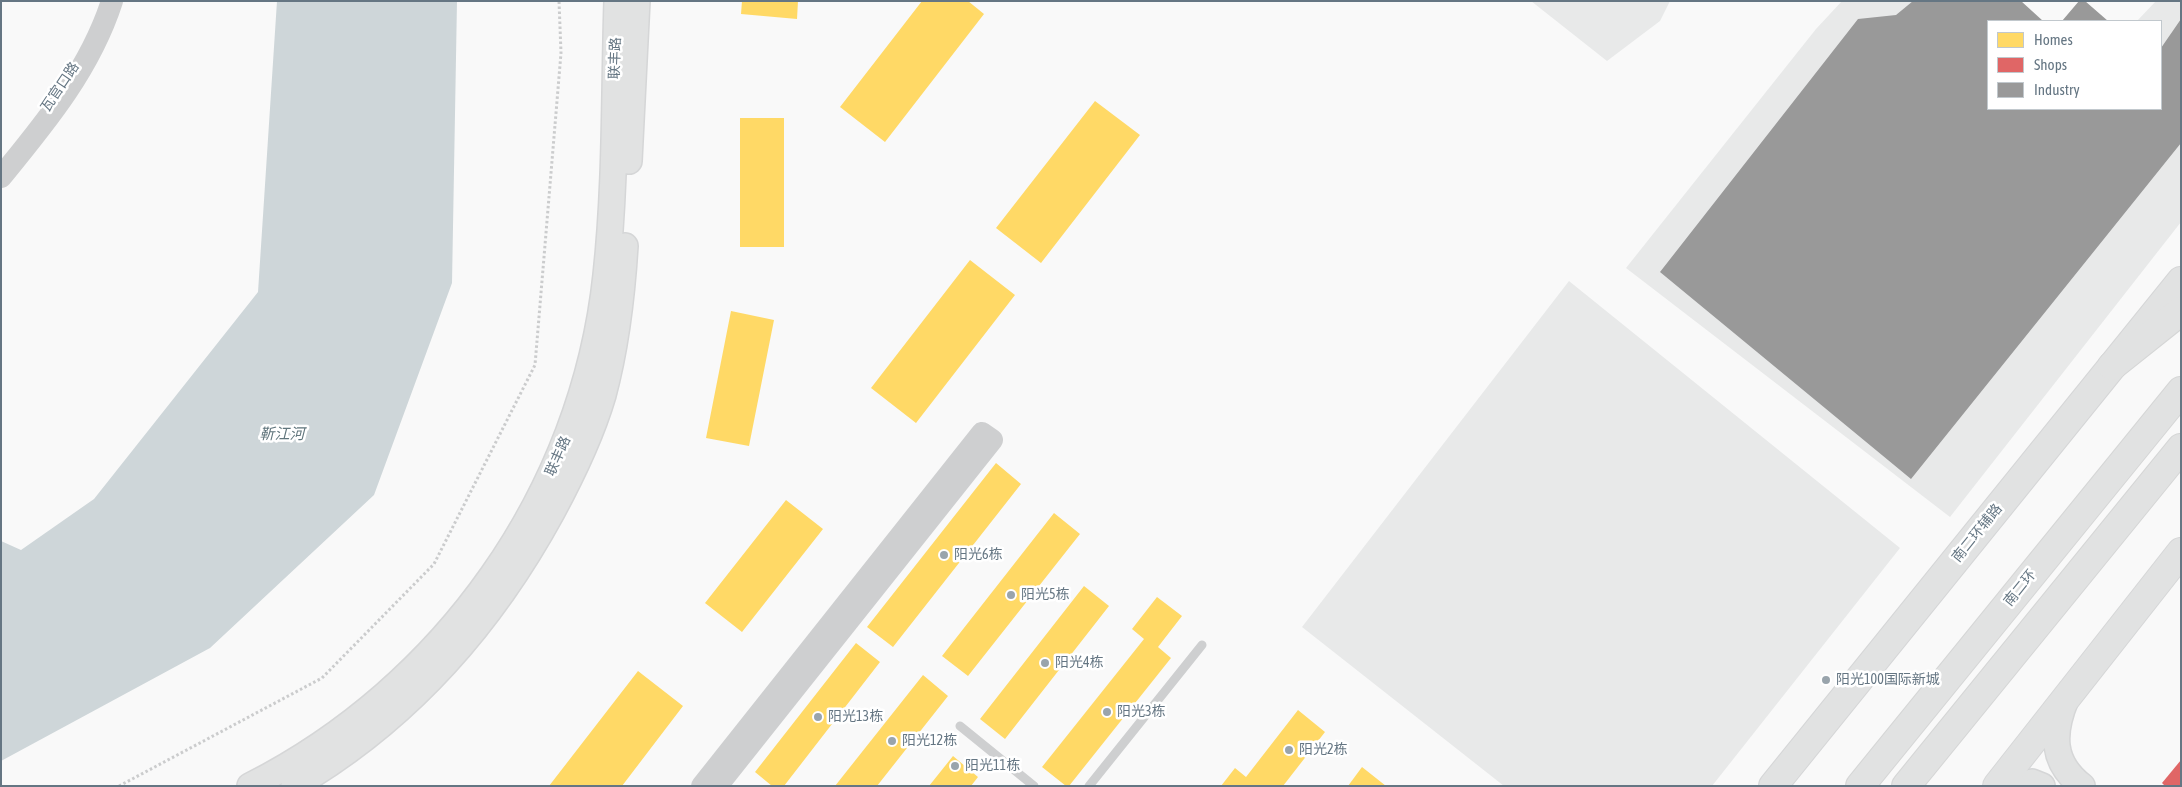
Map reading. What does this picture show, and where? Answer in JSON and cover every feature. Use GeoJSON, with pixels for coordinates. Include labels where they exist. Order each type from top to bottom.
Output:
{"type":"FeatureCollection","features":[{"type":"Feature","properties":{"kind":"main road","name":"联丰路"},"geometry":{"type":"LineString","coordinates":[[250,786],[321,745],[372,707],[410,673],[446,635],[482,590],[533,509],[554,466],[570,429],[584,384],[594,343],[606,275],[617,1]]}},
{"type":"Feature","properties":{"kind":"main road","name":"联丰路"},"geometry":{"type":"LineString","coordinates":[[294,786],[363,740],[400,710],[468,639],[519,569],[570,479],[603,395],[622,290],[637,1]]}},
{"type":"Feature","properties":{"kind":"main road","name":"南二环辅路"},"geometry":{"type":"LineString","coordinates":[[1773,786],[2181,281]]}},
{"type":"Feature","properties":{"kind":"main road"},"geometry":{"type":"LineString","coordinates":[[2112,366],[2181,311]]}},
{"type":"Feature","properties":{"kind":"main road","name":"南二环"},"geometry":{"type":"LineString","coordinates":[[1860,786],[2181,391]]}},
{"type":"Feature","properties":{"kind":"main road"},"geometry":{"type":"LineString","coordinates":[[1906,786],[2181,448]]}},
{"type":"Feature","properties":{"kind":"main road"},"geometry":{"type":"LineString","coordinates":[[1997,786],[2181,552]]}},
{"type":"Feature","properties":{"kind":"main road"},"geometry":{"type":"LineString","coordinates":[[2066,699],[2060,714],[2057,746],[2061,761],[2068,775],[2082,786]]}},
{"type":"Feature","properties":{"kind":"main road"},"geometry":{"type":"LineString","coordinates":[[2018,786],[2032,782],[2042,786]]}},
{"type":"Feature","properties":{"kind":"street","name":"瓦官口路"},"geometry":{"type":"LineString","coordinates":[[1,164],[46,108],[75,66],[94,28],[104,1]]}},
{"type":"Feature","properties":{"kind":"street"},"geometry":{"type":"LineString","coordinates":[[1,177],[57,106],[82,70],[98,38],[112,1]]}},
{"type":"Feature","properties":{"kind":"street"},"geometry":{"type":"LineString","coordinates":[[702,786],[982,433],[992,440],[717,786]]}},
{"type":"Feature","properties":{"kind":"lane"},"geometry":{"type":"LineString","coordinates":[[1089,786],[1202,644]]}},
{"type":"Feature","properties":{"kind":"lane"},"geometry":{"type":"LineString","coordinates":[[960,726],[1034,786]]}},
{"type":"Feature","properties":{"kind":"path"},"geometry":{"type":"LineString","coordinates":[[119,786],[322,678],[434,564],[534,366],[561,54],[559,1]]}},
{"type":"Feature","properties":{"kind":"shaded area"},"geometry":{"type":"Polygon","coordinates":[[[1531,1],[1670,1],[1660,21],[1607,61],[1531,1]]]}},
{"type":"Feature","properties":{"kind":"shaded area"},"geometry":{"type":"Polygon","coordinates":[[[1842,1],[2019,1],[2041,20],[1987,20],[1987,110],[2162,110],[2162,20],[2138,20],[2156,1],[2181,1],[2181,222],[1950,517],[1626,268],[1816,29],[1842,1]]]}},
{"type":"Feature","properties":{"kind":"shaded area"},"geometry":{"type":"Polygon","coordinates":[[[1569,281],[1900,548],[1712,786],[1504,786],[1302,627],[1569,281]]]}},
{"type":"Feature","properties":{"kind":"water","name":"靳江河"},"geometry":{"type":"Polygon","coordinates":[[[277,1],[457,1],[452,283],[374,495],[210,648],[1,761],[1,541],[21,550],[94,499],[258,292],[277,1]]]}},
{"type":"Feature","properties":{"kind":"building: Homes"},"geometry":{"type":"Polygon","coordinates":[[[742,1],[798,1],[797,19],[741,14],[742,1]]]}},
{"type":"Feature","properties":{"kind":"building: Homes"},"geometry":{"type":"Polygon","coordinates":[[[922,1],[968,1],[984,14],[885,142],[840,107],[922,1]]]}},
{"type":"Feature","properties":{"kind":"building: Homes"},"geometry":{"type":"Polygon","coordinates":[[[1095,101],[1140,135],[1041,263],[996,228],[1095,101]]]}},
{"type":"Feature","properties":{"kind":"building: Homes"},"geometry":{"type":"Polygon","coordinates":[[[740,118],[784,118],[784,247],[740,247],[740,118]]]}},
{"type":"Feature","properties":{"kind":"building: Homes"},"geometry":{"type":"Polygon","coordinates":[[[970,260],[1015,295],[916,423],[871,388],[970,260]]]}},
{"type":"Feature","properties":{"kind":"building: Homes"},"geometry":{"type":"Polygon","coordinates":[[[731,311],[774,320],[749,446],[706,438],[731,311]]]}},
{"type":"Feature","properties":{"kind":"building: Homes","name":"阳光6栋"},"geometry":{"type":"Polygon","coordinates":[[[996,463],[1021,484],[893,647],[867,627],[996,463]]]}},
{"type":"Feature","properties":{"kind":"building: Homes"},"geometry":{"type":"Polygon","coordinates":[[[786,500],[823,529],[742,632],[705,603],[786,500]]]}},
{"type":"Feature","properties":{"kind":"building: Homes","name":"阳光5栋"},"geometry":{"type":"Polygon","coordinates":[[[1054,513],[1080,534],[968,676],[942,656],[1054,513]]]}},
{"type":"Feature","properties":{"kind":"building: Homes","name":"阳光4栋"},"geometry":{"type":"Polygon","coordinates":[[[1084,586],[1109,606],[1005,739],[980,719],[1084,586]]]}},
{"type":"Feature","properties":{"kind":"building: Homes","name":"阳光3栋"},"geometry":{"type":"Polygon","coordinates":[[[1157,597],[1182,616],[1158,647],[1171,658],[1069,786],[1066,786],[1042,767],[1144,639],[1132,629],[1157,597]]]}},
{"type":"Feature","properties":{"kind":"building: Homes","name":"阳光13栋"},"geometry":{"type":"Polygon","coordinates":[[[856,643],[880,662],[784,786],[772,786],[755,772],[856,643]]]}},
{"type":"Feature","properties":{"kind":"building: Homes"},"geometry":{"type":"Polygon","coordinates":[[[638,671],[683,706],[622,786],[549,786],[638,671]]]}},
{"type":"Feature","properties":{"kind":"building: Homes","name":"阳光12栋"},"geometry":{"type":"Polygon","coordinates":[[[923,675],[948,696],[877,786],[835,786],[923,675]]]}},
{"type":"Feature","properties":{"kind":"building: Homes","name":"阳光2栋"},"geometry":{"type":"Polygon","coordinates":[[[1298,710],[1325,732],[1283,786],[1221,786],[1235,768],[1246,777],[1298,710]]]}},
{"type":"Feature","properties":{"kind":"building: Homes","name":"阳光11栋"},"geometry":{"type":"Polygon","coordinates":[[[953,756],[978,777],[971,786],[929,786],[953,756]]]}},
{"type":"Feature","properties":{"kind":"building: Homes"},"geometry":{"type":"Polygon","coordinates":[[[1362,767],[1386,786],[1348,786],[1362,767]]]}},
{"type":"Feature","properties":{"kind":"building: Shops"},"geometry":{"type":"Polygon","coordinates":[[[2181,760],[2181,786],[2165,786],[2162,783],[2181,760]]]}},
{"type":"Feature","properties":{"kind":"building: Industry"},"geometry":{"type":"Polygon","coordinates":[[[1913,1],[2021,1],[2042,20],[1987,20],[1987,110],[2162,110],[2162,47],[2181,19],[2181,143],[1911,479],[1660,272],[1858,19],[1896,15],[1913,1]]]}},
{"type":"Feature","properties":{"kind":"building: Industry"},"geometry":{"type":"Polygon","coordinates":[[[2079,1],[2085,1],[2107,20],[2063,20],[2079,1]]]}},
{"type":"Feature","properties":{"kind":"place","name":"阳光6栋"},"geometry":{"type":"Point","coordinates":[944,555]}},
{"type":"Feature","properties":{"kind":"place","name":"阳光5栋"},"geometry":{"type":"Point","coordinates":[1011,595]}},
{"type":"Feature","properties":{"kind":"place","name":"阳光4栋"},"geometry":{"type":"Point","coordinates":[1045,663]}},
{"type":"Feature","properties":{"kind":"place","name":"阳光100国际新城"},"geometry":{"type":"Point","coordinates":[1826,680]}},
{"type":"Feature","properties":{"kind":"place","name":"阳光3栋"},"geometry":{"type":"Point","coordinates":[1107,712]}},
{"type":"Feature","properties":{"kind":"place","name":"阳光13栋"},"geometry":{"type":"Point","coordinates":[818,717]}},
{"type":"Feature","properties":{"kind":"place","name":"阳光12栋"},"geometry":{"type":"Point","coordinates":[892,741]}},
{"type":"Feature","properties":{"kind":"place","name":"阳光2栋"},"geometry":{"type":"Point","coordinates":[1289,750]}},
{"type":"Feature","properties":{"kind":"place","name":"阳光11栋"},"geometry":{"type":"Point","coordinates":[955,766]}}]}
